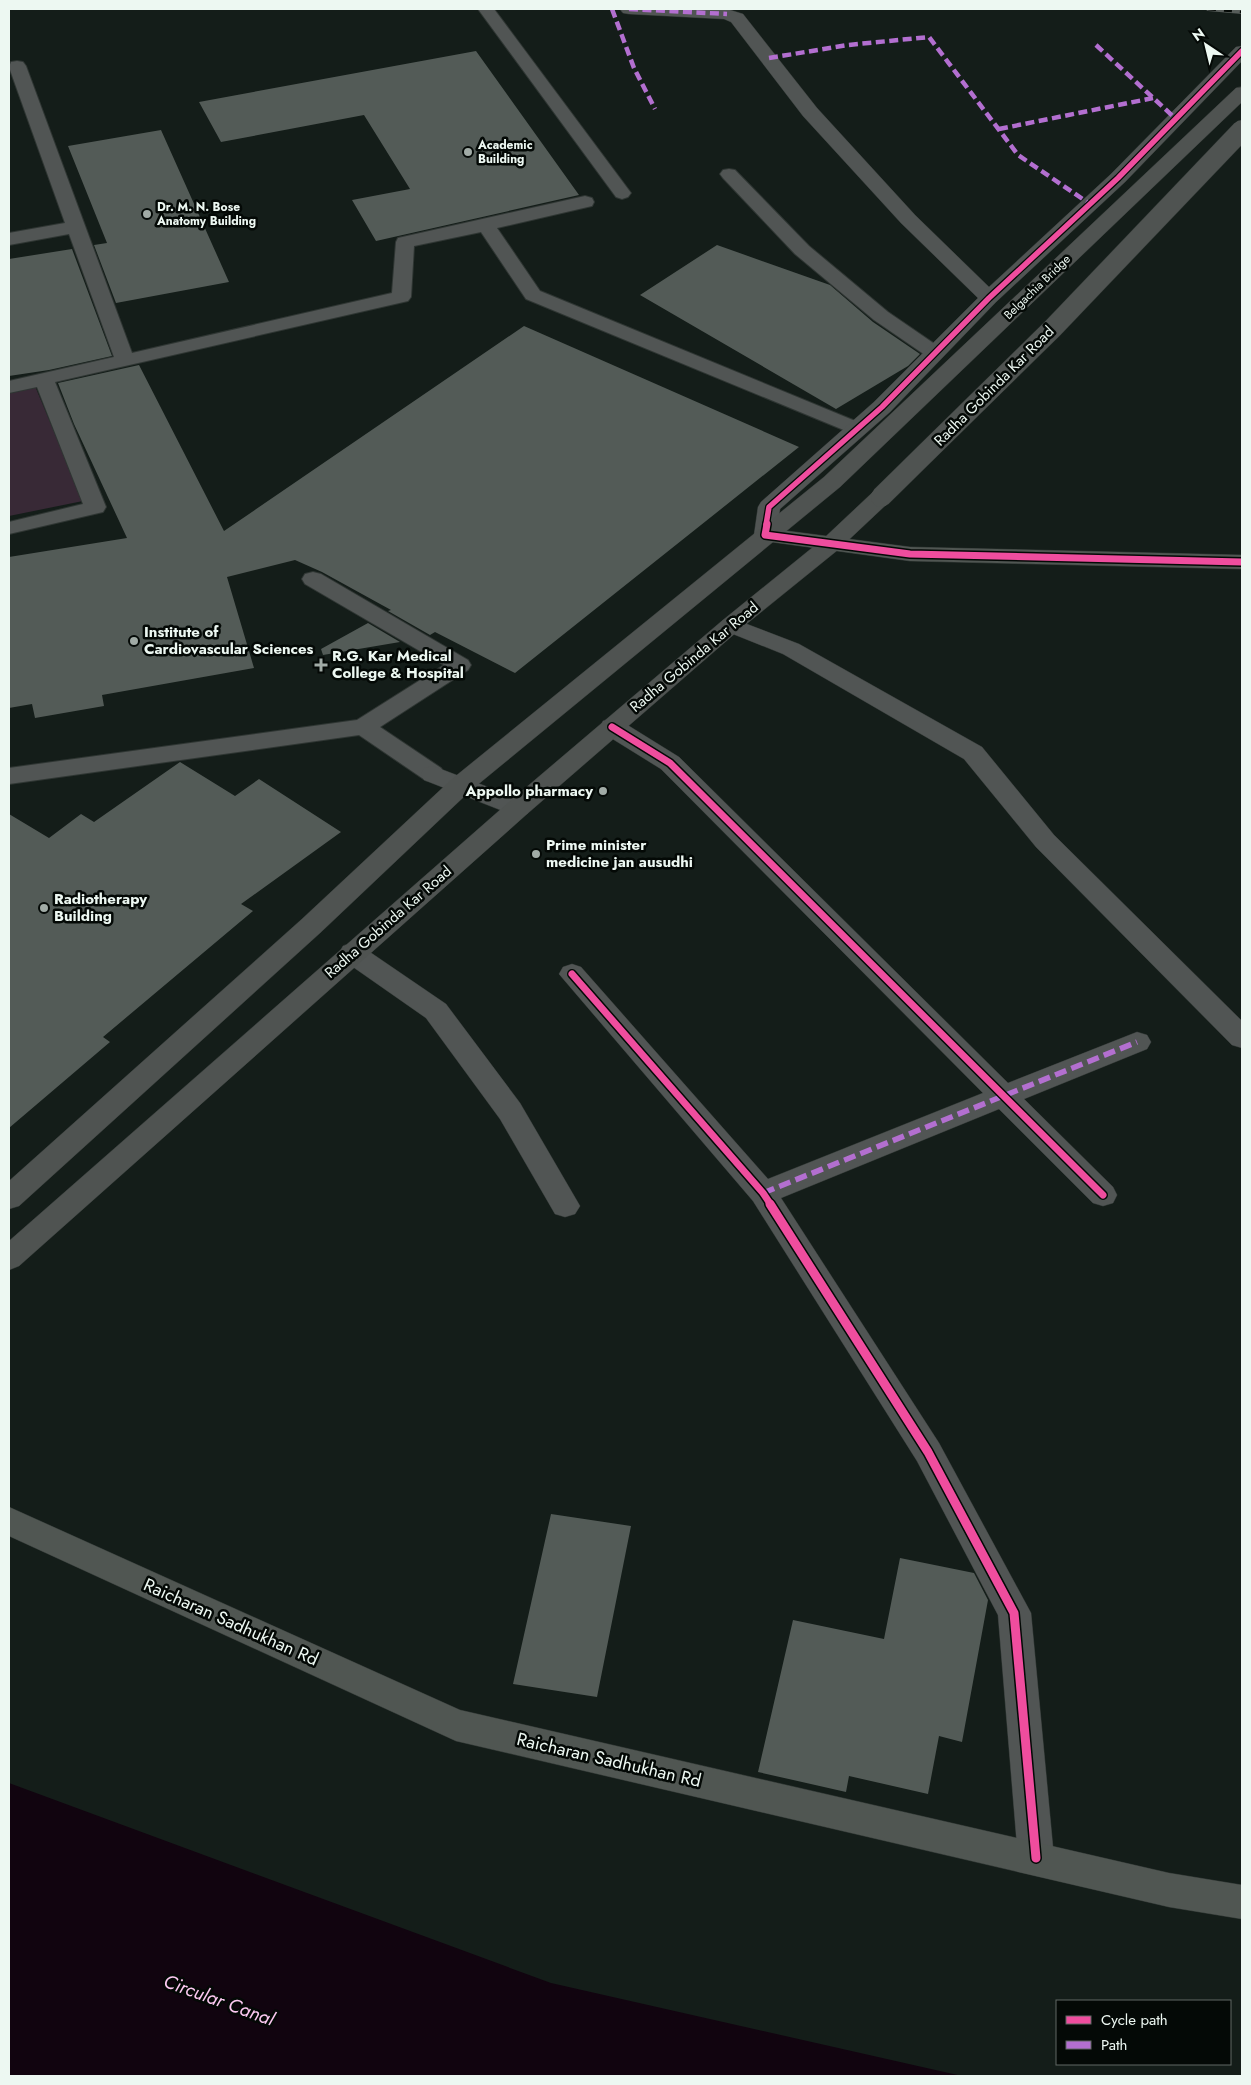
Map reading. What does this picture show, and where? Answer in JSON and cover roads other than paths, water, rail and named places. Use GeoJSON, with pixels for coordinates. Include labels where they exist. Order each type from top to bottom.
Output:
{"type":"FeatureCollection","features":[{"type":"Feature","properties":{"kind":"main road","name":"Belgachia Bridge"},"geometry":{"type":"LineString","coordinates":[[765,535],[832,482],[1242,92]]}},
{"type":"Feature","properties":{"kind":"main road","name":"Radha Gobinda Kar Road"},"geometry":{"type":"LineString","coordinates":[[9,1258],[518,808],[730,625],[831,544],[1053,328],[1242,130]]}},
{"type":"Feature","properties":{"kind":"main road"},"geometry":{"type":"LineString","coordinates":[[9,1198],[311,926],[461,785],[765,535],[910,554],[1242,562]]}},
{"type":"Feature","properties":{"kind":"main road","name":"Raicharan Sadhukhan Rd"},"geometry":{"type":"LineString","coordinates":[[9,1522],[456,1725],[1170,1890],[1242,1902]]}},
{"type":"Feature","properties":{"kind":"street"},"geometry":{"type":"LineString","coordinates":[[629,9],[726,14],[737,18],[810,112],[908,219],[989,298]]}},
{"type":"Feature","properties":{"kind":"street"},"geometry":{"type":"LineString","coordinates":[[765,535],[769,507],[858,429],[989,298],[1118,178],[1242,51]]}},
{"type":"Feature","properties":{"kind":"street"},"geometry":{"type":"LineString","coordinates":[[730,625],[791,649],[973,753],[1046,841],[1242,1038]]}},
{"type":"Feature","properties":{"kind":"street"},"geometry":{"type":"LineString","coordinates":[[612,727],[670,764],[1103,1195]]}},
{"type":"Feature","properties":{"kind":"street"},"geometry":{"type":"LineString","coordinates":[[433,774],[518,808]]}},
{"type":"Feature","properties":{"kind":"street"},"geometry":{"type":"LineString","coordinates":[[352,953],[436,1011],[510,1111],[565,1206]]}},
{"type":"Feature","properties":{"kind":"street"},"geometry":{"type":"LineString","coordinates":[[572,974],[763,1194],[928,1452],[1014,1614],[1036,1858]]}},
{"type":"Feature","properties":{"kind":"street"},"geometry":{"type":"LineString","coordinates":[[763,1194],[1137,1042]]}},
{"type":"Feature","properties":{"kind":"lane"},"geometry":{"type":"LineString","coordinates":[[486,9],[622,193]]}},
{"type":"Feature","properties":{"kind":"lane"},"geometry":{"type":"LineString","coordinates":[[17,66],[125,361]]}},
{"type":"Feature","properties":{"kind":"lane"},"geometry":{"type":"LineString","coordinates":[[729,174],[802,250],[881,316],[935,353]]}},
{"type":"Feature","properties":{"kind":"lane"},"geometry":{"type":"LineString","coordinates":[[9,387],[401,297],[405,242],[585,202]]}},
{"type":"Feature","properties":{"kind":"lane"},"geometry":{"type":"LineString","coordinates":[[486,225],[533,296],[858,429]]}},
{"type":"Feature","properties":{"kind":"lane"},"geometry":{"type":"LineString","coordinates":[[9,239],[76,227]]}},
{"type":"Feature","properties":{"kind":"lane"},"geometry":{"type":"LineString","coordinates":[[9,528],[95,506],[44,380]]}},
{"type":"Feature","properties":{"kind":"lane"},"geometry":{"type":"LineString","coordinates":[[9,776],[363,727],[460,665],[313,579]]}},
{"type":"Feature","properties":{"kind":"lane"},"geometry":{"type":"LineString","coordinates":[[363,727],[433,774]]}},
{"type":"Feature","properties":{"kind":"water","name":"Circular Canal"},"geometry":{"type":"Polygon","coordinates":[[[9,1783],[551,1983],[962,2076],[11,2076],[9,2075],[9,1783]]]}},
{"type":"Feature","properties":{"kind":"railway"},"geometry":{"type":"LineString","coordinates":[[1208,9],[1242,12]]}},
{"type":"Feature","properties":{"kind":"place","name":"Academic Building"},"geometry":{"type":"Point","coordinates":[468,152]}},
{"type":"Feature","properties":{"kind":"place","name":"Dr. M. N. Bose Anatomy Building"},"geometry":{"type":"Point","coordinates":[147,214]}},
{"type":"Feature","properties":{"kind":"place","name":"Institute of Cardiovascular Sciences"},"geometry":{"type":"Point","coordinates":[134,641]}},
{"type":"Feature","properties":{"kind":"place","name":"R.G. Kar Medical College & Hospital"},"geometry":{"type":"Point","coordinates":[321,665]}},
{"type":"Feature","properties":{"kind":"place","name":"Appollo pharmacy"},"geometry":{"type":"Point","coordinates":[603,791]}},
{"type":"Feature","properties":{"kind":"place","name":"Prime minister medicine jan ausudhi"},"geometry":{"type":"Point","coordinates":[536,854]}},
{"type":"Feature","properties":{"kind":"place","name":"Radiotherapy Building"},"geometry":{"type":"Point","coordinates":[44,908]}}]}
